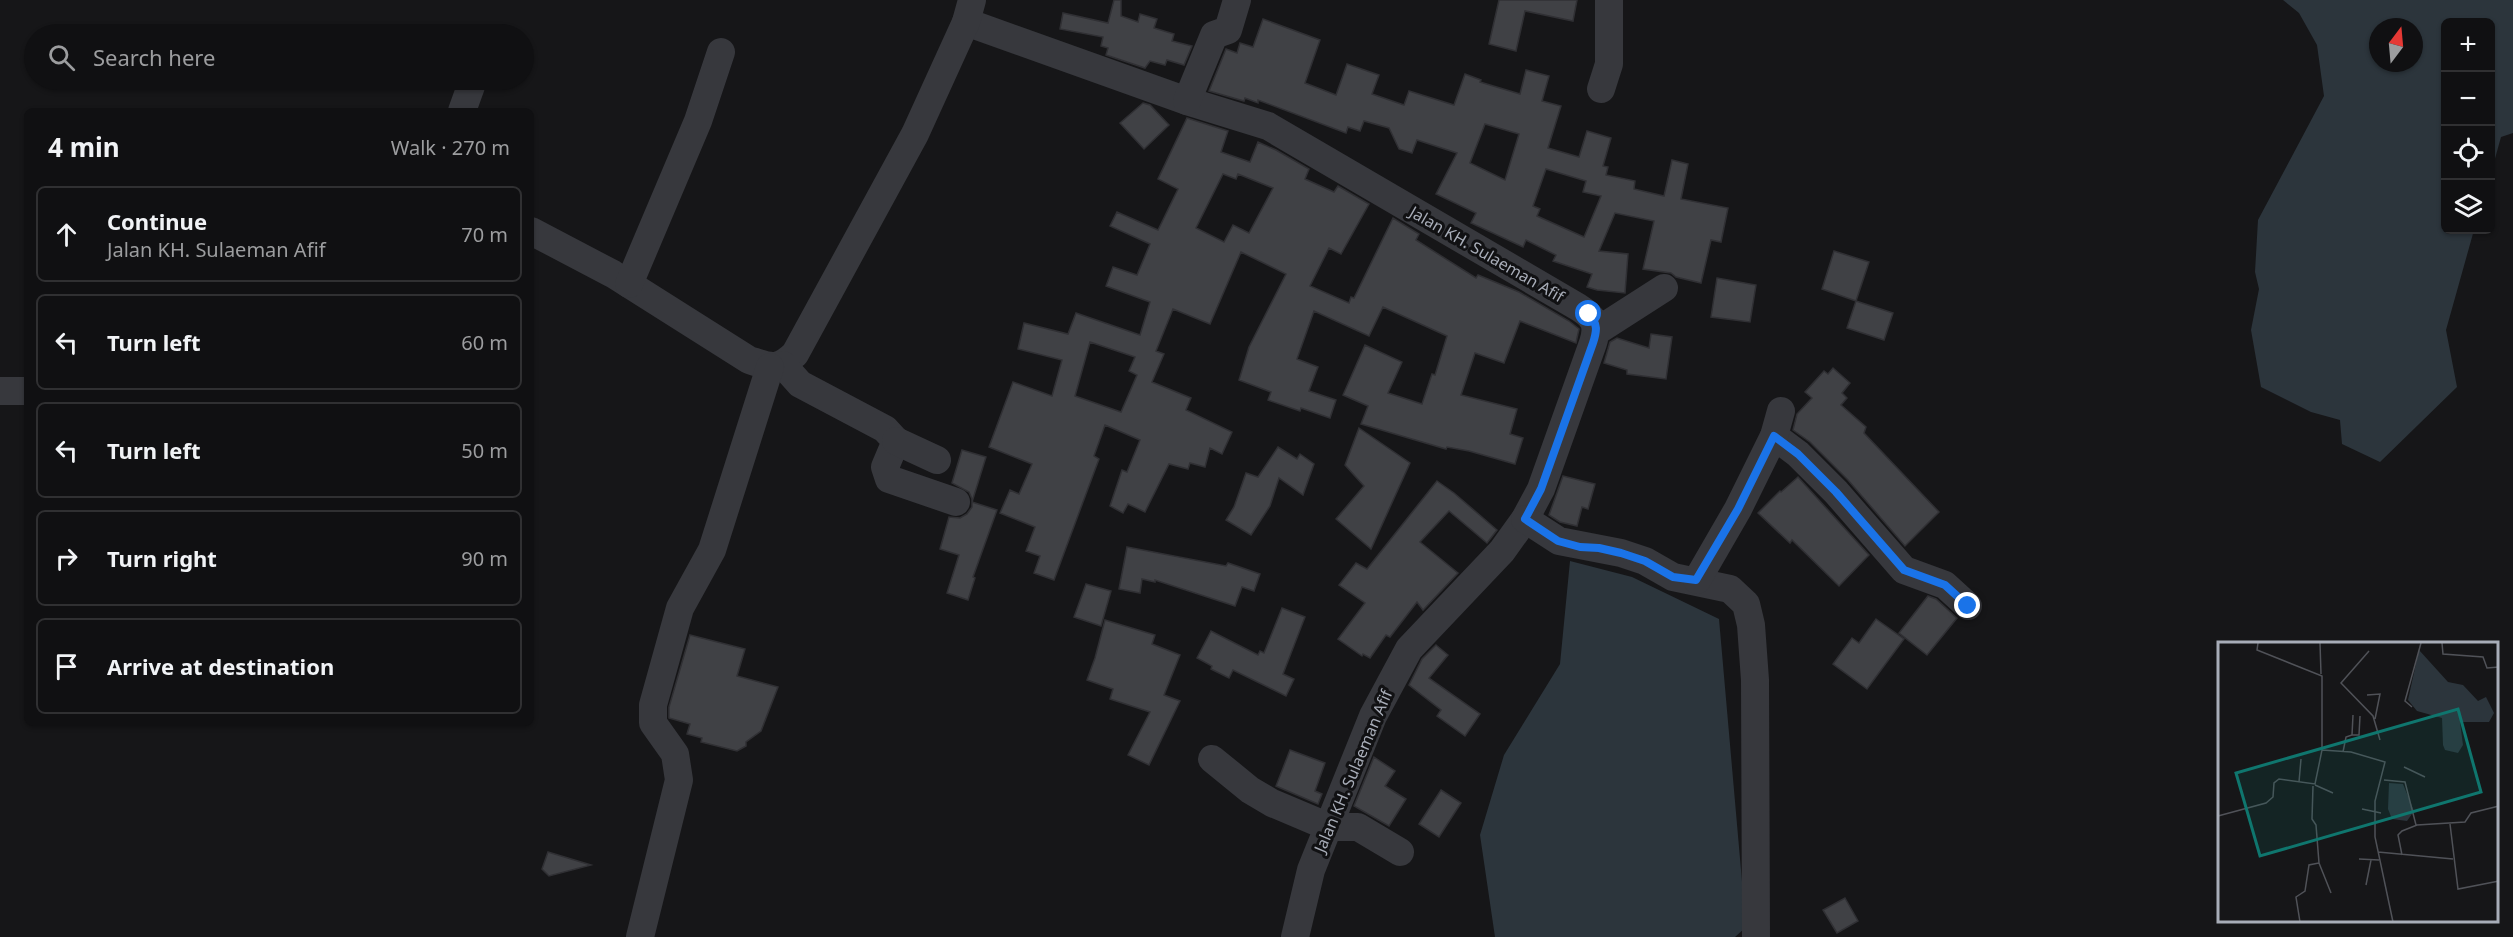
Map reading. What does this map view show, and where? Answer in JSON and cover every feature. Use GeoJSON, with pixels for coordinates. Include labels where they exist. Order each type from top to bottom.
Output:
{"type":"FeatureCollection","features":[{"type":"Feature","properties":{"kind":"street"},"geometry":{"type":"LineString","coordinates":[[1187,101],[1214,35],[1228,30],[1237,0]]}},
{"type":"Feature","properties":{"kind":"street"},"geometry":{"type":"LineString","coordinates":[[1601,89],[1609,64],[1609,0]]}},
{"type":"Feature","properties":{"kind":"street"},"geometry":{"type":"LineString","coordinates":[[640,937],[679,780],[675,754],[653,723],[654,705],[680,608],[712,550],[777,366],[795,354],[915,134],[969,11]]}},
{"type":"Feature","properties":{"kind":"street","name":"Jalan KH. Sulaeman Afif"},"geometry":{"type":"LineString","coordinates":[[969,11],[1187,101],[1268,126],[1589,314],[1595,321],[1597,331],[1541,489],[1525,519],[1502,551],[1409,649],[1373,716],[1311,870],[1295,937]]}},
{"type":"Feature","properties":{"kind":"street"},"geometry":{"type":"LineString","coordinates":[[629,284],[698,121],[722,52]]}},
{"type":"Feature","properties":{"kind":"street"},"geometry":{"type":"LineString","coordinates":[[534,233],[614,274],[749,360],[777,366],[800,384],[885,429],[896,441],[937,460]]}},
{"type":"Feature","properties":{"kind":"street"},"geometry":{"type":"LineString","coordinates":[[1597,331],[1664,288]]}},
{"type":"Feature","properties":{"kind":"street"},"geometry":{"type":"LineString","coordinates":[[0,391],[24,391]]}},
{"type":"Feature","properties":{"kind":"street"},"geometry":{"type":"LineString","coordinates":[[1696,580],[1738,509],[1778,424],[1798,454],[1848,505],[1904,570],[1945,585],[1968,606]]}},
{"type":"Feature","properties":{"kind":"street"},"geometry":{"type":"LineString","coordinates":[[896,441],[885,467],[889,479],[956,502]]}},
{"type":"Feature","properties":{"kind":"street"},"geometry":{"type":"LineString","coordinates":[[1525,519],[1558,541],[1621,553],[1645,561],[1673,577],[1696,580],[1730,589],[1746,604],[1751,625],[1755,680],[1756,937]]}},
{"type":"Feature","properties":{"kind":"street"},"geometry":{"type":"LineString","coordinates":[[1212,759],[1250,790],[1272,803],[1329,827],[1358,827],[1400,852]]}},
{"type":"Feature","properties":{"kind":"shaded area"},"geometry":{"type":"Polygon","coordinates":[[[2283,0],[2513,0],[2513,133],[2501,137],[2495,159],[2495,18],[2441,18],[2441,234],[2473,234],[2446,330],[2457,387],[2380,462],[2342,444],[2340,420],[2311,412],[2261,387],[2251,330],[2259,289],[2255,272],[2258,220],[2324,96],[2317,45],[2299,13],[2283,0]]]}},
{"type":"Feature","properties":{"kind":"shaded area"},"geometry":{"type":"Polygon","coordinates":[[[1570,561],[1632,577],[1719,619],[1746,927],[1735,937],[1495,937],[1480,835],[1504,755],[1560,664],[1570,561]]]}},
{"type":"Feature","properties":{"kind":"building"},"geometry":{"type":"Polygon","coordinates":[[[1114,0],[1121,0],[1121,16],[1138,22],[1140,14],[1157,19],[1154,28],[1174,34],[1172,41],[1192,46],[1184,65],[1167,60],[1165,65],[1150,61],[1145,68],[1106,55],[1108,48],[1101,46],[1103,37],[1060,29],[1063,13],[1108,23],[1114,0]]]}},
{"type":"Feature","properties":{"kind":"building"},"geometry":{"type":"Polygon","coordinates":[[[1499,0],[1577,0],[1573,21],[1525,11],[1516,51],[1489,44],[1499,0]]]}},
{"type":"Feature","properties":{"kind":"building"},"geometry":{"type":"Polygon","coordinates":[[[1263,19],[1320,40],[1305,83],[1336,95],[1347,64],[1379,75],[1372,94],[1404,105],[1409,91],[1454,105],[1465,74],[1481,80],[1480,82],[1520,94],[1526,70],[1549,76],[1542,101],[1561,106],[1548,148],[1579,157],[1587,131],[1611,138],[1603,166],[1608,167],[1606,175],[1635,181],[1634,189],[1664,196],[1672,160],[1688,164],[1681,199],[1728,208],[1721,242],[1711,240],[1701,283],[1676,277],[1671,273],[1643,269],[1654,221],[1615,213],[1599,251],[1628,254],[1625,293],[1587,287],[1592,274],[1553,261],[1556,255],[1526,240],[1523,247],[1471,223],[1476,213],[1436,194],[1457,153],[1417,140],[1412,153],[1399,149],[1389,128],[1364,121],[1360,131],[1348,127],[1346,133],[1258,100],[1258,103],[1245,98],[1244,101],[1209,91],[1226,49],[1237,53],[1240,43],[1253,47],[1263,19]],[[1485,124],[1470,163],[1505,180],[1519,134],[1485,124]],[[1546,169],[1533,206],[1540,209],[1537,216],[1584,237],[1601,196],[1583,192],[1586,181],[1546,169]]]}},
{"type":"Feature","properties":{"kind":"building"},"geometry":{"type":"Polygon","coordinates":[[[1143,103],[1150,105],[1169,125],[1144,149],[1120,123],[1143,103]]]}},
{"type":"Feature","properties":{"kind":"building"},"geometry":{"type":"Polygon","coordinates":[[[1187,118],[1228,131],[1221,152],[1250,162],[1258,142],[1309,169],[1305,179],[1334,192],[1338,186],[1369,204],[1341,254],[1329,248],[1310,286],[1349,303],[1351,297],[1354,298],[1393,218],[1419,234],[1416,240],[1476,278],[1478,275],[1519,292],[1569,321],[1579,329],[1576,343],[1520,321],[1504,363],[1475,353],[1461,395],[1517,409],[1510,434],[1523,438],[1515,464],[1469,451],[1447,447],[1446,449],[1361,424],[1368,406],[1343,395],[1365,345],[1402,362],[1388,393],[1422,404],[1432,374],[1435,375],[1447,336],[1383,307],[1369,336],[1314,311],[1297,359],[1318,367],[1309,391],[1336,400],[1330,418],[1268,400],[1271,392],[1239,380],[1249,347],[1286,274],[1241,252],[1210,324],[1173,309],[1156,351],[1164,354],[1152,382],[1191,398],[1186,410],[1232,432],[1222,454],[1210,448],[1205,467],[1190,463],[1188,469],[1169,464],[1145,512],[1128,504],[1123,513],[1110,506],[1122,470],[1127,472],[1140,440],[1105,425],[1094,456],[1099,459],[1054,580],[1034,573],[1040,556],[1026,551],[1035,527],[1000,513],[1010,490],[1019,494],[1032,464],[989,447],[1013,382],[1052,396],[1062,360],[1018,349],[1024,323],[1068,334],[1076,313],[1140,335],[1150,302],[1106,286],[1113,267],[1137,275],[1150,244],[1110,226],[1117,212],[1158,230],[1178,189],[1158,179],[1187,118]],[[1223,174],[1196,228],[1224,242],[1233,225],[1249,233],[1273,188],[1238,174],[1236,179],[1223,174]],[[1090,342],[1075,396],[1121,412],[1137,375],[1129,371],[1135,357],[1090,342]]]}},
{"type":"Feature","properties":{"kind":"building"},"geometry":{"type":"Polygon","coordinates":[[[1834,251],[1869,262],[1856,301],[1822,289],[1834,251]]]}},
{"type":"Feature","properties":{"kind":"building"},"geometry":{"type":"Polygon","coordinates":[[[1717,278],[1756,285],[1750,322],[1711,317],[1717,278]]]}},
{"type":"Feature","properties":{"kind":"building"},"geometry":{"type":"Polygon","coordinates":[[[1856,301],[1893,313],[1884,340],[1847,328],[1856,301]]]}},
{"type":"Feature","properties":{"kind":"building"},"geometry":{"type":"Polygon","coordinates":[[[1651,334],[1672,337],[1666,379],[1627,374],[1627,370],[1604,363],[1610,342],[1617,338],[1649,348],[1651,334]]]}},
{"type":"Feature","properties":{"kind":"building"},"geometry":{"type":"Polygon","coordinates":[[[1833,368],[1850,383],[1842,393],[1847,398],[1841,405],[1866,427],[1864,433],[1939,512],[1905,546],[1848,480],[1810,442],[1793,430],[1797,414],[1812,398],[1805,392],[1824,371],[1828,374],[1833,368]]]}},
{"type":"Feature","properties":{"kind":"building"},"geometry":{"type":"Polygon","coordinates":[[[1359,428],[1410,463],[1371,549],[1336,519],[1364,486],[1345,465],[1359,428]]]}},
{"type":"Feature","properties":{"kind":"building"},"geometry":{"type":"Polygon","coordinates":[[[1278,447],[1297,459],[1300,454],[1314,464],[1303,495],[1279,478],[1270,506],[1251,535],[1226,520],[1234,507],[1246,473],[1258,477],[1278,447]]]}},
{"type":"Feature","properties":{"kind":"building"},"geometry":{"type":"Polygon","coordinates":[[[962,450],[986,457],[972,502],[969,492],[952,483],[962,450]]]}},
{"type":"Feature","properties":{"kind":"building"},"geometry":{"type":"Polygon","coordinates":[[[1563,476],[1595,484],[1588,509],[1582,507],[1577,526],[1560,522],[1549,515],[1563,476]]]}},
{"type":"Feature","properties":{"kind":"building"},"geometry":{"type":"Polygon","coordinates":[[[1798,477],[1869,555],[1839,586],[1792,540],[1790,543],[1758,513],[1798,477]]]}},
{"type":"Feature","properties":{"kind":"building"},"geometry":{"type":"Polygon","coordinates":[[[1437,481],[1497,530],[1487,543],[1449,511],[1420,542],[1458,573],[1423,610],[1417,602],[1390,637],[1386,635],[1370,658],[1363,654],[1362,656],[1338,639],[1365,603],[1339,585],[1356,563],[1367,569],[1437,481]]]}},
{"type":"Feature","properties":{"kind":"building"},"geometry":{"type":"Polygon","coordinates":[[[972,502],[997,510],[973,577],[975,578],[968,600],[947,593],[959,555],[940,549],[949,517],[960,518],[967,514],[972,507],[972,502]]]}},
{"type":"Feature","properties":{"kind":"building"},"geometry":{"type":"Polygon","coordinates":[[[1127,547],[1226,566],[1228,563],[1260,574],[1254,591],[1242,587],[1235,606],[1155,580],[1155,582],[1142,579],[1140,593],[1119,589],[1127,547]]]}},
{"type":"Feature","properties":{"kind":"building"},"geometry":{"type":"Polygon","coordinates":[[[1086,584],[1111,591],[1101,626],[1074,617],[1086,584]]]}},
{"type":"Feature","properties":{"kind":"building"},"geometry":{"type":"Polygon","coordinates":[[[1928,596],[1936,599],[1957,618],[1927,655],[1899,633],[1928,596]]]}},
{"type":"Feature","properties":{"kind":"building"},"geometry":{"type":"Polygon","coordinates":[[[1282,608],[1305,617],[1283,674],[1294,679],[1286,696],[1233,670],[1229,678],[1211,669],[1212,666],[1197,658],[1211,631],[1258,655],[1260,651],[1264,653],[1282,608]]]}},
{"type":"Feature","properties":{"kind":"building"},"geometry":{"type":"Polygon","coordinates":[[[1876,619],[1904,639],[1867,689],[1833,664],[1852,638],[1859,643],[1876,619]]]}},
{"type":"Feature","properties":{"kind":"building"},"geometry":{"type":"Polygon","coordinates":[[[1105,620],[1155,635],[1152,644],[1180,655],[1164,695],[1180,701],[1149,765],[1128,755],[1150,712],[1110,699],[1113,689],[1087,680],[1105,620]]]}},
{"type":"Feature","properties":{"kind":"building"},"geometry":{"type":"Polygon","coordinates":[[[690,635],[745,649],[737,676],[778,687],[761,731],[746,742],[746,746],[737,751],[701,742],[702,738],[687,734],[690,724],[669,718],[669,707],[690,635]]]}},
{"type":"Feature","properties":{"kind":"building"},"geometry":{"type":"Polygon","coordinates":[[[1436,645],[1448,655],[1429,678],[1480,714],[1465,736],[1437,716],[1441,710],[1409,685],[1422,659],[1436,645]]]}},
{"type":"Feature","properties":{"kind":"building"},"geometry":{"type":"Polygon","coordinates":[[[1290,750],[1325,763],[1315,791],[1322,794],[1318,804],[1276,786],[1290,750]]]}},
{"type":"Feature","properties":{"kind":"building"},"geometry":{"type":"Polygon","coordinates":[[[1374,757],[1395,771],[1385,786],[1406,799],[1389,826],[1354,806],[1374,757]]]}},
{"type":"Feature","properties":{"kind":"building"},"geometry":{"type":"Polygon","coordinates":[[[1441,790],[1461,803],[1439,837],[1419,824],[1441,790]]]}},
{"type":"Feature","properties":{"kind":"building"},"geometry":{"type":"Polygon","coordinates":[[[548,852],[591,865],[549,876],[542,869],[548,852]]]}},
{"type":"Feature","properties":{"kind":"building"},"geometry":{"type":"Polygon","coordinates":[[[1845,898],[1858,921],[1837,933],[1823,910],[1845,898]]]}},
{"type":"Feature","properties":{"kind":"route"},"geometry":{"type":"LineString","coordinates":[[1589,314],[1595,321],[1597,331],[1541,489],[1525,519],[1558,541],[1621,553],[1645,561],[1673,577],[1696,580],[1738,509],[1774,436],[1798,454],[1836,492],[1904,570],[1945,585],[1968,606]]}}]}
